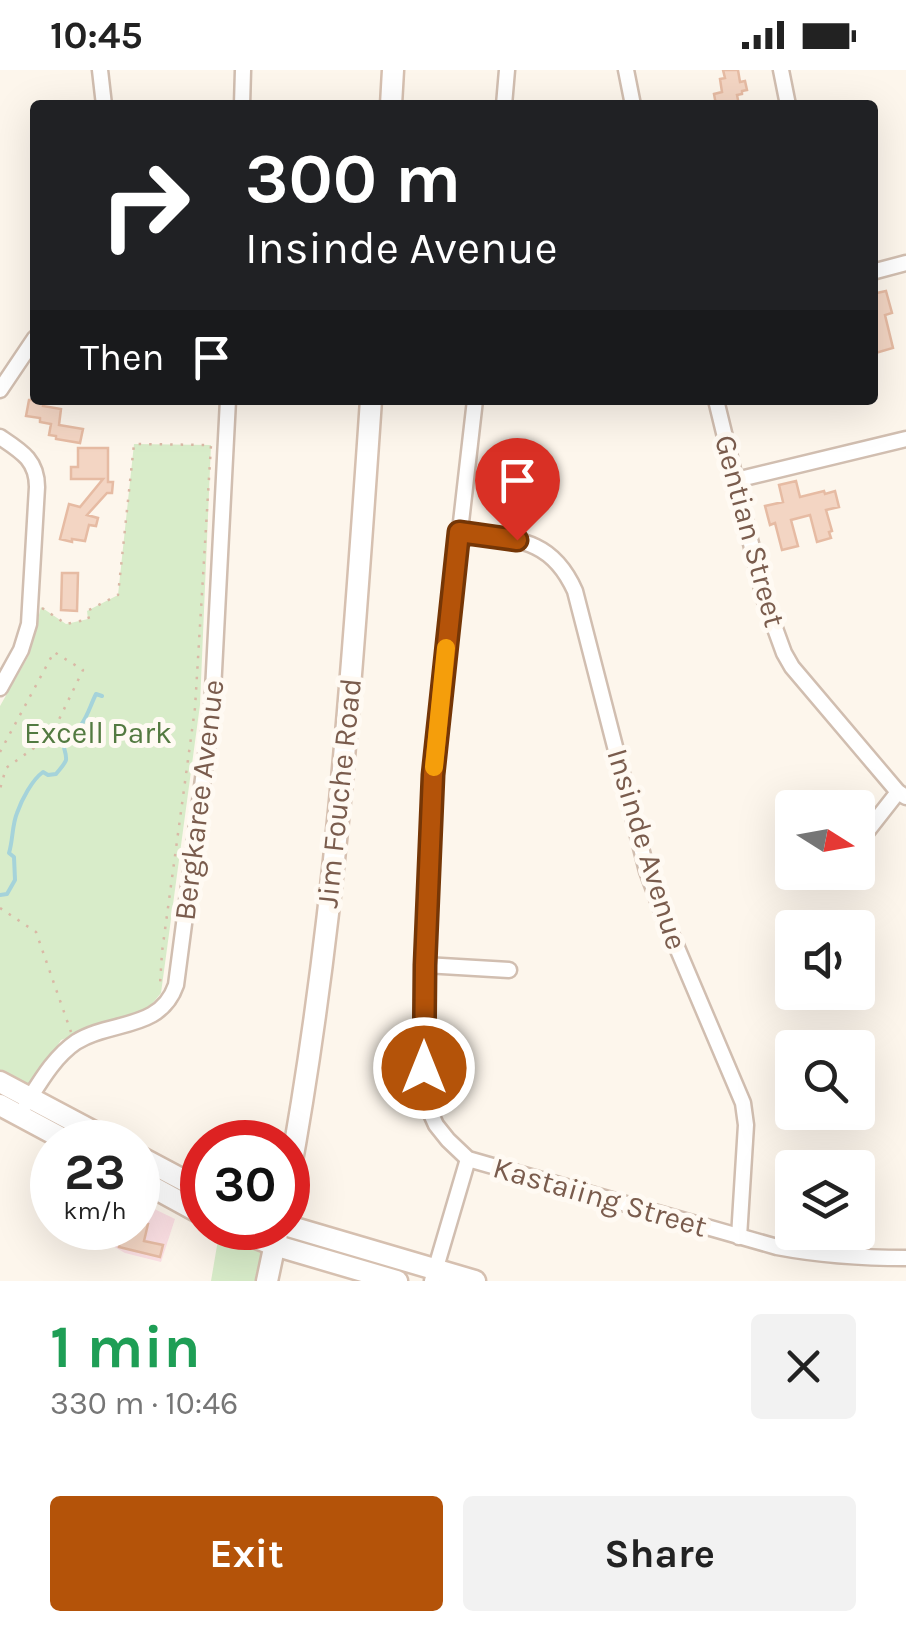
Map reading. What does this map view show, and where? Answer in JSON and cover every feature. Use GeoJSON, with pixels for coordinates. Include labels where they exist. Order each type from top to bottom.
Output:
{"type":"FeatureCollection","features":[{"type":"Feature","properties":{"kind":"street"},"geometry":{"type":"LineString","coordinates":[[100,70],[103,100]]}},
{"type":"Feature","properties":{"kind":"street"},"geometry":{"type":"LineString","coordinates":[[242,100],[244,70]]}},
{"type":"Feature","properties":{"kind":"street"},"geometry":{"type":"LineString","coordinates":[[390,100],[393,70]]}},
{"type":"Feature","properties":{"kind":"street"},"geometry":{"type":"LineString","coordinates":[[504,100],[507,70]]}},
{"type":"Feature","properties":{"kind":"street"},"geometry":{"type":"LineString","coordinates":[[626,70],[632,100]]}},
{"type":"Feature","properties":{"kind":"street"},"geometry":{"type":"LineString","coordinates":[[781,70],[787,100]]}},
{"type":"Feature","properties":{"kind":"street"},"geometry":{"type":"LineString","coordinates":[[878,270],[906,263]]}},
{"type":"Feature","properties":{"kind":"street"},"geometry":{"type":"LineString","coordinates":[[0,390],[30,345]]}},
{"type":"Feature","properties":{"kind":"street","name":"Bergkaree Avenue"},"geometry":{"type":"LineString","coordinates":[[16,1106],[67,1049],[93,1034],[154,1015],[166,1005],[176,985],[212,710],[228,405]]}},
{"type":"Feature","properties":{"kind":"street","name":"Jim Fouche Road"},"geometry":{"type":"LineString","coordinates":[[298,1120],[316,1011],[348,726],[370,405]]}},
{"type":"Feature","properties":{"kind":"street","name":"Kastaiing Street"},"geometry":{"type":"LineString","coordinates":[[474,405],[435,749],[424,1068],[427,1105],[436,1125],[468,1159],[739,1237],[809,1253],[906,1258]]}},
{"type":"Feature","properties":{"kind":"street","name":"Gentian Street"},"geometry":{"type":"LineString","coordinates":[[717,405],[765,601],[784,653],[902,794]]}},
{"type":"Feature","properties":{"kind":"street"},"geometry":{"type":"LineString","coordinates":[[0,437],[25,454],[37,473],[29,624],[21,650],[0,688]]}},
{"type":"Feature","properties":{"kind":"street"},"geometry":{"type":"LineString","coordinates":[[736,480],[906,439]]}},
{"type":"Feature","properties":{"kind":"street","name":"Insinde Avenue"},"geometry":{"type":"LineString","coordinates":[[459,532],[517,540],[546,551],[563,568],[575,591],[648,871],[743,1103],[746,1145],[739,1237]]}},
{"type":"Feature","properties":{"kind":"street"},"geometry":{"type":"LineString","coordinates":[[875,823],[902,794]]}},
{"type":"Feature","properties":{"kind":"street"},"geometry":{"type":"LineString","coordinates":[[425,965],[509,970]]}},
{"type":"Feature","properties":{"kind":"street"},"geometry":{"type":"LineString","coordinates":[[0,1082],[16,1106],[54,1120]]}},
{"type":"Feature","properties":{"kind":"street"},"geometry":{"type":"LineString","coordinates":[[434,1275],[468,1159]]}},
{"type":"Feature","properties":{"kind":"street"},"geometry":{"type":"LineString","coordinates":[[310,1233],[434,1275],[474,1281]]}},
{"type":"Feature","properties":{"kind":"street"},"geometry":{"type":"LineString","coordinates":[[310,1248],[397,1281]]}},
{"type":"Feature","properties":{"kind":"street"},"geometry":{"type":"LineString","coordinates":[[268,1281],[274,1250]]}},
{"type":"Feature","properties":{"kind":"path"},"geometry":{"type":"LineString","coordinates":[[41,607],[66,624],[89,619],[88,611],[118,595],[134,444],[211,445],[195,708],[162,952],[160,993]]}},
{"type":"Feature","properties":{"kind":"path"},"geometry":{"type":"LineString","coordinates":[[0,752],[54,652],[83,670],[51,736],[6,768],[0,789]]}},
{"type":"Feature","properties":{"kind":"path"},"geometry":{"type":"LineString","coordinates":[[0,908],[36,932],[72,1036]]}},
{"type":"Feature","properties":{"kind":"shaded area"},"geometry":{"type":"Polygon","coordinates":[[[160,1212],[175,1219],[161,1262],[120,1250],[160,1250],[160,1212]]]}},
{"type":"Feature","properties":{"kind":"green space","name":"Excell Park"},"geometry":{"type":"Polygon","coordinates":[[[134,444],[211,445],[200,705],[161,993],[147,1010],[61,1040],[30,1089],[0,1072],[0,706],[29,655],[41,607],[66,624],[88,619],[87,611],[118,595],[134,444]]]}},
{"type":"Feature","properties":{"kind":"green space"},"geometry":{"type":"Polygon","coordinates":[[[216,1250],[273,1250],[267,1281],[211,1281],[216,1250]]]}},
{"type":"Feature","properties":{"kind":"building"},"geometry":{"type":"Polygon","coordinates":[[[723,70],[738,70],[740,82],[745,81],[747,90],[737,95],[738,100],[715,100],[714,94],[722,92],[720,79],[725,78],[723,70]]]}},
{"type":"Feature","properties":{"kind":"building"},"geometry":{"type":"Polygon","coordinates":[[[886,291],[892,313],[885,315],[893,348],[878,352],[878,293],[886,291]]]}},
{"type":"Feature","properties":{"kind":"building"},"geometry":{"type":"Polygon","coordinates":[[[29,400],[30,405],[61,409],[59,425],[83,429],[80,443],[56,439],[49,435],[51,424],[26,416],[29,400]]]}},
{"type":"Feature","properties":{"kind":"building"},"geometry":{"type":"Polygon","coordinates":[[[78,448],[108,448],[108,482],[113,482],[112,493],[107,493],[87,515],[98,518],[96,526],[89,525],[85,541],[72,542],[60,539],[69,504],[80,507],[103,479],[71,479],[71,467],[78,467],[78,448]]]}},
{"type":"Feature","properties":{"kind":"building"},"geometry":{"type":"Polygon","coordinates":[[[796,481],[800,497],[835,491],[839,507],[826,510],[831,538],[817,542],[810,515],[791,520],[798,546],[782,550],[775,523],[770,525],[765,506],[783,502],[779,485],[796,481]]]}},
{"type":"Feature","properties":{"kind":"building"},"geometry":{"type":"Polygon","coordinates":[[[62,573],[78,573],[77,611],[61,610],[62,573]]]}},
{"type":"Feature","properties":{"kind":"building"},"geometry":{"type":"Polygon","coordinates":[[[163,1245],[160,1257],[131,1250],[160,1250],[163,1245]]]}},
{"type":"Feature","properties":{"kind":"waterway"},"geometry":{"type":"LineString","coordinates":[[0,895],[7,894],[15,880],[14,857],[9,853],[15,818],[25,796],[43,772],[56,774],[62,767],[66,760],[64,737],[81,725],[96,694],[102,696]]}},
{"type":"Feature","properties":{"kind":"slow traffic"},"geometry":{"type":"LineString","coordinates":[[434,767],[446,648]]}},
{"type":"Feature","properties":{"kind":"route"},"geometry":{"type":"LineString","coordinates":[[424,1068],[433,775],[459,532],[517,540]]}}]}
